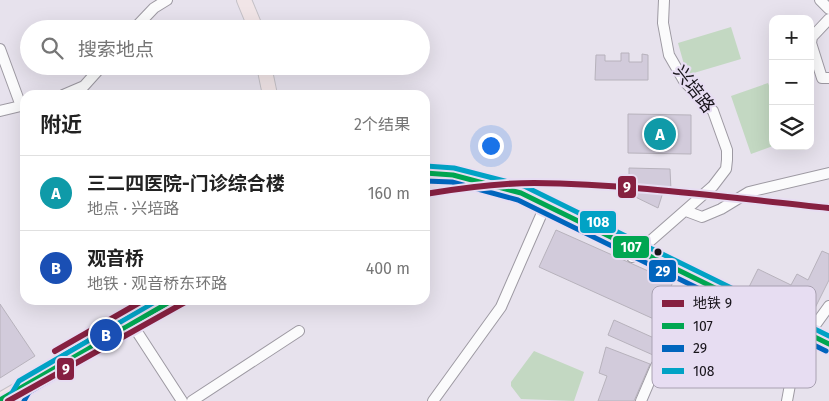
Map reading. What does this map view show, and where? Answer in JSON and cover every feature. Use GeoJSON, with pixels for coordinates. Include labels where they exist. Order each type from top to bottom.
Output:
{"type":"FeatureCollection","features":[{"type":"Feature","properties":{"kind":"main road"},"geometry":{"type":"LineString","coordinates":[[244,0],[252,20]]}},
{"type":"Feature","properties":{"kind":"main road"},"geometry":{"type":"LineString","coordinates":[[266,75],[269,90]]}},
{"type":"Feature","properties":{"kind":"main road"},"geometry":{"type":"LineString","coordinates":[[430,173],[453,175],[521,193],[699,286]]}},
{"type":"Feature","properties":{"kind":"main road"},"geometry":{"type":"LineString","coordinates":[[430,182],[452,184],[518,201],[636,254]]}},
{"type":"Feature","properties":{"kind":"main road"},"geometry":{"type":"LineString","coordinates":[[0,400],[164,305]]}},
{"type":"Feature","properties":{"kind":"main road"},"geometry":{"type":"LineString","coordinates":[[816,342],[829,344]]}},
{"type":"Feature","properties":{"kind":"main road"},"geometry":{"type":"LineString","coordinates":[[816,346],[829,353]]}},
{"type":"Feature","properties":{"kind":"street"},"geometry":{"type":"LineString","coordinates":[[143,20],[154,8],[167,0]]}},
{"type":"Feature","properties":{"kind":"street","name":"兴培路"},"geometry":{"type":"LineString","coordinates":[[636,254],[686,211],[720,178],[726,169],[727,150],[713,111],[684,81],[669,55],[663,23],[664,0]]}},
{"type":"Feature","properties":{"kind":"street"},"geometry":{"type":"LineString","coordinates":[[820,0],[829,9]]}},
{"type":"Feature","properties":{"kind":"street"},"geometry":{"type":"LineString","coordinates":[[829,19],[812,37],[811,43],[822,78],[829,78]]}},
{"type":"Feature","properties":{"kind":"street"},"geometry":{"type":"LineString","coordinates":[[0,49],[20,99]]}},
{"type":"Feature","properties":{"kind":"street"},"geometry":{"type":"LineString","coordinates":[[75,90],[84,86],[94,75]]}},
{"type":"Feature","properties":{"kind":"street"},"geometry":{"type":"LineString","coordinates":[[0,111],[20,107]]}},
{"type":"Feature","properties":{"kind":"street"},"geometry":{"type":"LineString","coordinates":[[686,211],[702,217],[721,209],[734,199],[749,192],[829,174]]}},
{"type":"Feature","properties":{"kind":"street"},"geometry":{"type":"LineString","coordinates":[[433,401],[501,308],[542,213]]}},
{"type":"Feature","properties":{"kind":"street"},"geometry":{"type":"LineString","coordinates":[[816,325],[829,306]]}},
{"type":"Feature","properties":{"kind":"street"},"geometry":{"type":"LineString","coordinates":[[132,324],[182,401]]}},
{"type":"Feature","properties":{"kind":"street"},"geometry":{"type":"LineString","coordinates":[[192,401],[299,331]]}},
{"type":"Feature","properties":{"kind":"street"},"geometry":{"type":"LineString","coordinates":[[641,401],[652,375]]}},
{"type":"Feature","properties":{"kind":"street"},"geometry":{"type":"LineString","coordinates":[[16,401],[23,387]]}},
{"type":"Feature","properties":{"kind":"street"},"geometry":{"type":"LineString","coordinates":[[787,401],[789,388]]}},
{"type":"Feature","properties":{"kind":"street"},"geometry":{"type":"LineString","coordinates":[[794,401],[796,388]]}},
{"type":"Feature","properties":{"kind":"green space"},"geometry":{"type":"Polygon","coordinates":[[[731,27],[741,59],[687,75],[678,43],[731,27]]]}},
{"type":"Feature","properties":{"kind":"green space"},"geometry":{"type":"Polygon","coordinates":[[[768,83],[769,147],[751,154],[731,96],[768,83]]]}},
{"type":"Feature","properties":{"kind":"green space"},"geometry":{"type":"Polygon","coordinates":[[[534,351],[584,372],[574,401],[521,399],[511,386],[511,382],[534,351]]]}},
{"type":"Feature","properties":{"kind":"building"},"geometry":{"type":"Polygon","coordinates":[[[621,53],[629,53],[629,62],[642,62],[642,54],[648,55],[648,80],[595,80],[596,55],[605,55],[605,61],[621,61],[621,53]]]}},
{"type":"Feature","properties":{"kind":"building"},"geometry":{"type":"Polygon","coordinates":[[[628,114],[691,115],[691,154],[628,153],[628,114]]]}},
{"type":"Feature","properties":{"kind":"building"},"geometry":{"type":"Polygon","coordinates":[[[629,168],[670,169],[671,190],[664,189],[658,208],[621,190],[629,185],[629,168]]]}},
{"type":"Feature","properties":{"kind":"building"},"geometry":{"type":"Polygon","coordinates":[[[556,230],[673,282],[671,286],[652,286],[652,318],[539,267],[556,230]]]}},
{"type":"Feature","properties":{"kind":"building"},"geometry":{"type":"Polygon","coordinates":[[[822,251],[829,254],[829,280],[816,306],[816,286],[750,286],[758,269],[791,285],[797,274],[808,280],[822,251]]]}},
{"type":"Feature","properties":{"kind":"building"},"geometry":{"type":"Polygon","coordinates":[[[0,304],[35,356],[0,378],[0,304]]]}},
{"type":"Feature","properties":{"kind":"building"},"geometry":{"type":"Polygon","coordinates":[[[614,320],[652,337],[652,355],[608,335],[614,320]]]}},
{"type":"Feature","properties":{"kind":"building"},"geometry":{"type":"Polygon","coordinates":[[[606,347],[650,364],[634,401],[598,401],[607,376],[599,373],[606,347]]]}},
{"type":"Feature","properties":{"kind":"metro line","name":"9"},"geometry":{"type":"LineString","coordinates":[[430,193],[507,184],[571,184],[682,192],[829,208]]}},
{"type":"Feature","properties":{"kind":"metro line","name":"9"},"geometry":{"type":"LineString","coordinates":[[55,351],[135,305]]}},
{"type":"Feature","properties":{"kind":"metro line","name":"9"},"geometry":{"type":"LineString","coordinates":[[8,401],[180,305]]}},
{"type":"Feature","properties":{"kind":"transit line","name":"108"},"geometry":{"type":"LineString","coordinates":[[430,166],[454,168],[524,186],[727,286]]}},
{"type":"Feature","properties":{"kind":"transit line","name":"107"},"geometry":{"type":"LineString","coordinates":[[430,173],[453,175],[521,193],[711,286]]}},
{"type":"Feature","properties":{"kind":"transit line","name":"29"},"geometry":{"type":"LineString","coordinates":[[430,181],[452,182],[518,200],[693,286]]}},
{"type":"Feature","properties":{"kind":"transit line","name":"108"},"geometry":{"type":"LineString","coordinates":[[9,398],[19,381],[149,305]]}},
{"type":"Feature","properties":{"kind":"transit line","name":"107"},"geometry":{"type":"LineString","coordinates":[[0,400],[164,305]]}},
{"type":"Feature","properties":{"kind":"transit line","name":"29"},"geometry":{"type":"LineString","coordinates":[[24,401],[29,392],[177,306]]}},
{"type":"Feature","properties":{"kind":"transit line","name":"108"},"geometry":{"type":"LineString","coordinates":[[816,330],[829,336]]}},
{"type":"Feature","properties":{"kind":"transit line","name":"107"},"geometry":{"type":"LineString","coordinates":[[816,338],[829,344]]}},
{"type":"Feature","properties":{"kind":"transit line","name":"29"},"geometry":{"type":"LineString","coordinates":[[816,346],[826,351]]}},
{"type":"Feature","properties":{"kind":"place","name":"三二四医院-门诊综合楼"},"geometry":{"type":"Point","coordinates":[660,134]}},
{"type":"Feature","properties":{"kind":"place","name":"观音桥"},"geometry":{"type":"Point","coordinates":[106,335]}}]}
